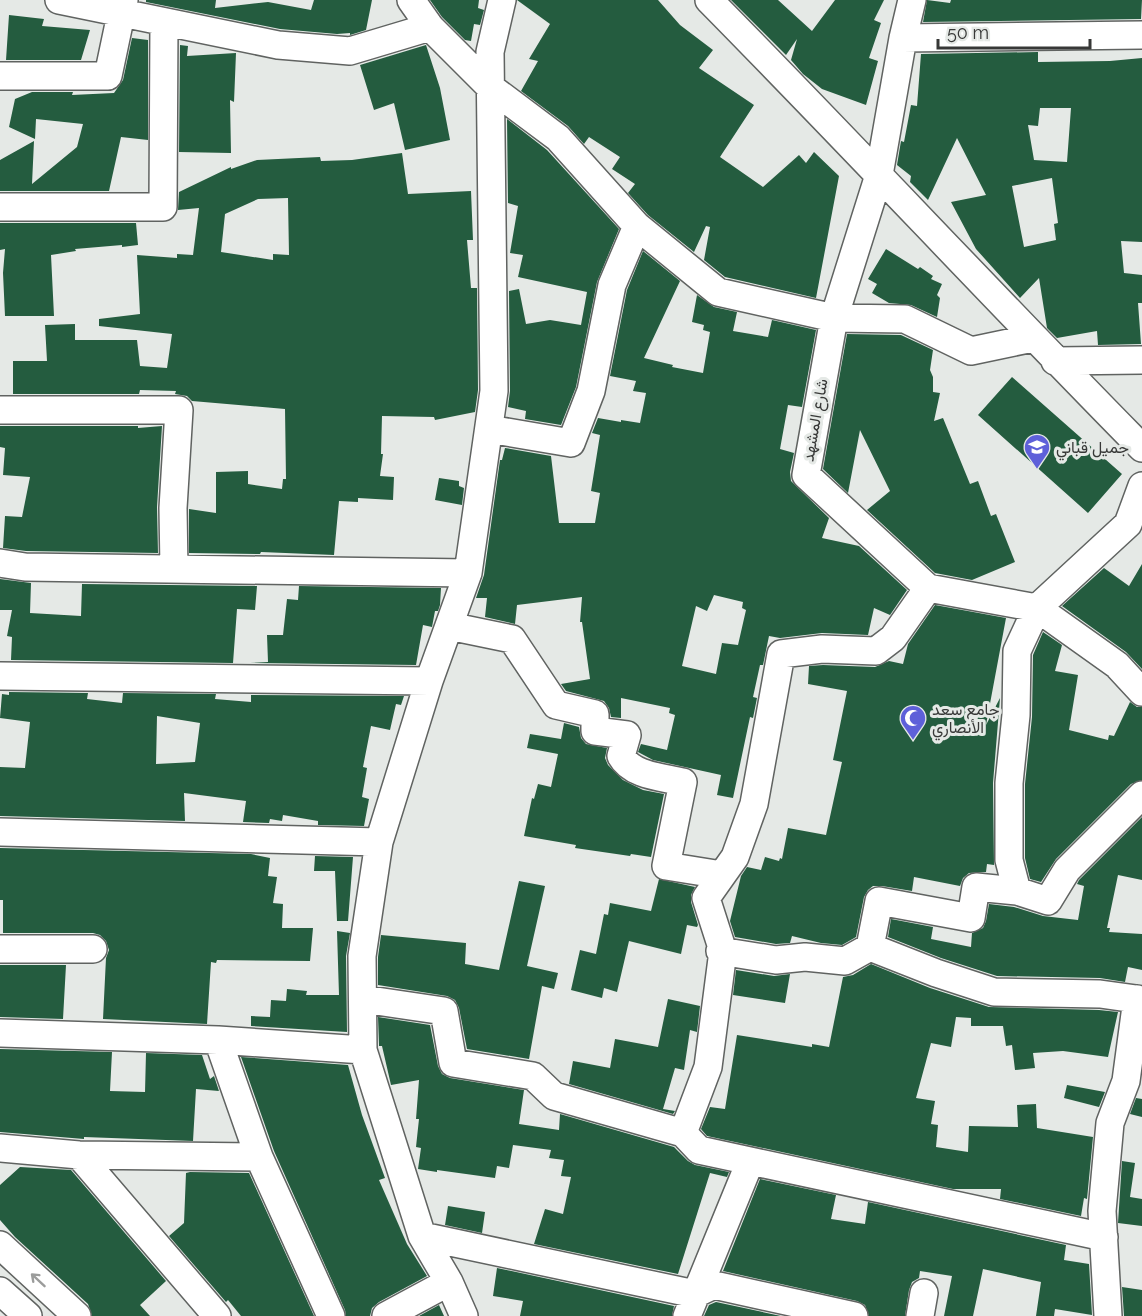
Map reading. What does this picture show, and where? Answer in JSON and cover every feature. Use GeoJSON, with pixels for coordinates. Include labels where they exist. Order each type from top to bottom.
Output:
{"type":"FeatureCollection","features":[{"type":"Feature","properties":{"kind":"street"},"geometry":{"type":"LineString","coordinates":[[59,0],[123,6],[164,22],[278,45],[350,51],[430,27]]}},
{"type":"Feature","properties":{"kind":"street"},"geometry":{"type":"LineString","coordinates":[[411,0],[430,27],[490,87],[558,138],[637,226],[718,292],[834,318],[905,319],[970,351],[1033,338]]}},
{"type":"Feature","properties":{"kind":"street"},"geometry":{"type":"LineString","coordinates":[[464,1316],[449,1282],[422,1236],[363,1050],[362,956],[379,842],[429,681],[468,573],[494,391],[490,52],[502,0]]}},
{"type":"Feature","properties":{"kind":"street"},"geometry":{"type":"LineString","coordinates":[[709,0],[1055,361],[1142,448]]}},
{"type":"Feature","properties":{"kind":"street","name":"شارع المشهد"},"geometry":{"type":"LineString","coordinates":[[912,0],[903,38],[879,175],[834,318],[806,475],[928,588]]}},
{"type":"Feature","properties":{"kind":"street"},"geometry":{"type":"LineString","coordinates":[[0,76],[108,76],[123,6]]}},
{"type":"Feature","properties":{"kind":"street"},"geometry":{"type":"LineString","coordinates":[[0,207],[163,207],[164,22]]}},
{"type":"Feature","properties":{"kind":"street"},"geometry":{"type":"LineString","coordinates":[[903,38],[1142,35]]}},
{"type":"Feature","properties":{"kind":"street"},"geometry":{"type":"LineString","coordinates":[[489,429],[571,443],[591,391],[612,285],[637,226]]}},
{"type":"Feature","properties":{"kind":"street"},"geometry":{"type":"LineString","coordinates":[[1055,361],[1142,360]]}},
{"type":"Feature","properties":{"kind":"street"},"geometry":{"type":"LineString","coordinates":[[0,410],[179,410],[172,508],[174,569]]}},
{"type":"Feature","properties":{"kind":"street"},"geometry":{"type":"LineString","coordinates":[[1017,891],[1008,860],[1008,783],[1017,715],[1017,651],[1037,608],[1128,524],[1142,486]]}},
{"type":"Feature","properties":{"kind":"street"},"geometry":{"type":"LineString","coordinates":[[0,563],[25,567],[468,573]]}},
{"type":"Feature","properties":{"kind":"street"},"geometry":{"type":"LineString","coordinates":[[683,1133],[708,1066],[722,951],[706,898],[735,857],[754,804],[782,654],[822,649],[876,651],[893,638],[928,588],[1037,608],[1117,665],[1142,692]]}},
{"type":"Feature","properties":{"kind":"street"},"geometry":{"type":"LineString","coordinates":[[449,626],[512,639],[556,705],[595,714],[595,731],[627,735],[621,756],[626,764],[636,770],[683,782],[666,866],[722,875]]}},
{"type":"Feature","properties":{"kind":"street"},"geometry":{"type":"LineString","coordinates":[[0,676],[429,681]]}},
{"type":"Feature","properties":{"kind":"street"},"geometry":{"type":"LineString","coordinates":[[722,951],[776,960],[805,957],[845,961],[870,947],[879,901],[971,918],[976,887],[1017,891],[1048,901],[1067,870],[1142,795]]}},
{"type":"Feature","properties":{"kind":"street"},"geometry":{"type":"LineString","coordinates":[[0,832],[379,842]]}},
{"type":"Feature","properties":{"kind":"street"},"geometry":{"type":"LineString","coordinates":[[870,947],[936,973],[994,992],[1100,994],[1140,1000],[1126,1081],[1110,1123],[1102,1211],[1108,1316]]}},
{"type":"Feature","properties":{"kind":"street"},"geometry":{"type":"LineString","coordinates":[[0,949],[93,949]]}},
{"type":"Feature","properties":{"kind":"street"},"geometry":{"type":"LineString","coordinates":[[363,999],[444,1011],[453,1063],[533,1076],[554,1096],[683,1133],[699,1150],[1104,1237]]}},
{"type":"Feature","properties":{"kind":"street"},"geometry":{"type":"LineString","coordinates":[[0,1033],[218,1040],[363,1050]]}},
{"type":"Feature","properties":{"kind":"street"},"geometry":{"type":"LineString","coordinates":[[218,1040],[259,1157],[332,1316]]}},
{"type":"Feature","properties":{"kind":"street"},"geometry":{"type":"LineString","coordinates":[[0,1148],[80,1155],[259,1157]]}},
{"type":"Feature","properties":{"kind":"street"},"geometry":{"type":"LineString","coordinates":[[80,1155],[217,1316]]}},
{"type":"Feature","properties":{"kind":"street"},"geometry":{"type":"LineString","coordinates":[[691,1305],[750,1162]]}},
{"type":"Feature","properties":{"kind":"street"},"geometry":{"type":"LineString","coordinates":[[422,1236],[691,1305]]}},
{"type":"Feature","properties":{"kind":"street"},"geometry":{"type":"LineString","coordinates":[[0,1245],[77,1316]]}},
{"type":"Feature","properties":{"kind":"street"},"geometry":{"type":"LineString","coordinates":[[386,1316],[449,1282]]}},
{"type":"Feature","properties":{"kind":"street"},"geometry":{"type":"LineString","coordinates":[[691,1305],[714,1284],[854,1316]]}},
{"type":"Feature","properties":{"kind":"street"},"geometry":{"type":"LineString","coordinates":[[0,1291],[28,1316]]}},
{"type":"Feature","properties":{"kind":"building"},"geometry":{"type":"Polygon","coordinates":[[[146,0],[216,0],[215,8],[268,2],[311,10],[314,0],[372,0],[366,30],[350,35],[350,33],[280,29],[146,2],[146,0]]]}},
{"type":"Feature","properties":{"kind":"building"},"geometry":{"type":"Polygon","coordinates":[[[430,0],[479,0],[478,8],[484,10],[480,25],[474,24],[471,41],[465,40],[442,17],[430,0]]]}},
{"type":"Feature","properties":{"kind":"building"},"geometry":{"type":"Polygon","coordinates":[[[517,0],[658,0],[680,25],[713,50],[699,68],[754,105],[720,157],[763,187],[799,155],[806,163],[814,152],[839,176],[816,298],[725,277],[704,260],[710,227],[706,226],[694,252],[648,215],[628,193],[635,184],[612,169],[620,157],[589,137],[584,144],[568,126],[521,91],[538,61],[529,59],[550,24],[517,0]]]}},
{"type":"Feature","properties":{"kind":"building"},"geometry":{"type":"Polygon","coordinates":[[[731,0],[778,0],[812,31],[835,0],[884,0],[874,20],[881,23],[869,58],[878,61],[866,105],[822,89],[803,74],[791,60],[797,39],[786,55],[731,0]]]}},
{"type":"Feature","properties":{"kind":"building"},"geometry":{"type":"Polygon","coordinates":[[[927,0],[950,3],[951,0],[1142,0],[1141,19],[923,22],[927,0]]]}},
{"type":"Feature","properties":{"kind":"building"},"geometry":{"type":"Polygon","coordinates":[[[9,15],[44,19],[42,26],[90,30],[81,60],[6,60],[9,15]]]}},
{"type":"Feature","properties":{"kind":"building"},"geometry":{"type":"Polygon","coordinates":[[[132,38],[148,40],[148,140],[121,137],[109,191],[0,191],[0,160],[34,141],[32,184],[77,147],[83,124],[36,119],[35,139],[9,127],[15,99],[32,92],[73,92],[72,95],[114,93],[123,80],[132,38]]]}},
{"type":"Feature","properties":{"kind":"building"},"geometry":{"type":"Polygon","coordinates":[[[180,45],[188,46],[187,56],[236,53],[234,102],[230,100],[231,153],[179,152],[180,45]]]}},
{"type":"Feature","properties":{"kind":"building"},"geometry":{"type":"Polygon","coordinates":[[[426,45],[440,88],[450,140],[405,150],[394,103],[374,110],[360,65],[426,45]]]}},
{"type":"Feature","properties":{"kind":"building"},"geometry":{"type":"Polygon","coordinates":[[[1038,52],[1038,62],[1142,58],[1142,242],[1121,241],[1124,273],[1142,275],[1142,303],[1138,303],[1141,344],[1098,345],[1097,331],[1057,338],[1047,328],[1039,278],[1020,298],[976,249],[951,202],[986,195],[957,138],[928,200],[910,182],[911,176],[897,165],[911,105],[917,106],[921,54],[1038,52]],[[1040,108],[1038,126],[1028,125],[1034,160],[1067,162],[1071,108],[1040,108]],[[1052,178],[1012,186],[1024,247],[1056,240],[1054,224],[1058,223],[1052,178]]]}},
{"type":"Feature","properties":{"kind":"building"},"geometry":{"type":"Polygon","coordinates":[[[507,119],[547,150],[619,229],[597,282],[576,387],[561,425],[525,419],[526,411],[508,407],[510,391],[509,291],[519,289],[526,324],[550,320],[581,325],[587,292],[518,277],[523,255],[510,253],[518,206],[508,203],[507,119]]]}},
{"type":"Feature","properties":{"kind":"building"},"geometry":{"type":"Polygon","coordinates":[[[402,153],[408,194],[471,191],[473,240],[467,240],[471,288],[477,288],[478,390],[475,412],[435,420],[434,417],[382,416],[381,454],[383,454],[380,476],[394,477],[393,500],[358,498],[358,502],[339,501],[334,555],[261,552],[260,554],[189,553],[189,509],[216,513],[216,472],[248,471],[248,484],[282,489],[283,479],[286,479],[285,409],[192,401],[187,396],[175,394],[176,391],[140,390],[139,394],[13,394],[13,361],[47,361],[45,325],[75,324],[75,340],[137,340],[140,366],[167,368],[172,334],[99,326],[99,319],[140,314],[137,255],[177,258],[177,254],[193,255],[199,208],[178,210],[179,192],[231,167],[231,169],[257,160],[320,157],[321,161],[352,160],[402,153]],[[288,198],[258,199],[225,214],[221,252],[273,260],[273,254],[289,255],[288,198]]]}},
{"type":"Feature","properties":{"kind":"building"},"geometry":{"type":"Polygon","coordinates":[[[0,223],[136,223],[138,245],[75,249],[76,251],[51,255],[54,316],[5,316],[3,273],[5,249],[0,250],[0,223]]]}},
{"type":"Feature","properties":{"kind":"building"},"geometry":{"type":"Polygon","coordinates":[[[886,249],[918,269],[920,267],[933,276],[931,279],[942,284],[937,295],[940,298],[937,317],[911,305],[889,303],[872,293],[877,284],[868,279],[886,249]]]}},
{"type":"Feature","properties":{"kind":"building"},"geometry":{"type":"Polygon","coordinates":[[[643,251],[680,281],[644,358],[673,365],[672,367],[703,373],[710,332],[703,330],[704,325],[692,322],[697,295],[714,307],[737,312],[733,331],[768,337],[772,320],[816,330],[802,407],[788,405],[780,449],[794,453],[790,472],[791,481],[829,518],[822,538],[859,546],[907,590],[890,615],[874,608],[868,635],[822,633],[780,638],[769,636],[763,665],[760,665],[753,697],[757,698],[753,718],[750,717],[733,798],[717,795],[721,775],[653,760],[638,752],[641,744],[667,750],[675,715],[669,713],[670,708],[621,698],[621,718],[611,717],[604,701],[566,691],[561,684],[590,679],[582,622],[580,622],[582,597],[517,605],[515,624],[485,617],[487,598],[476,598],[484,575],[500,460],[502,460],[505,448],[551,456],[559,523],[595,523],[600,493],[591,491],[600,435],[592,433],[598,418],[640,423],[646,393],[633,391],[636,381],[610,376],[627,290],[643,251]],[[714,595],[707,611],[696,606],[682,666],[716,674],[722,643],[738,645],[746,610],[742,608],[743,602],[714,595]]]}},
{"type":"Feature","properties":{"kind":"building"},"geometry":{"type":"Polygon","coordinates":[[[847,334],[901,335],[933,350],[930,370],[933,377],[933,392],[940,393],[934,421],[943,418],[970,484],[978,481],[991,516],[996,514],[1015,562],[972,580],[935,573],[867,510],[890,491],[860,430],[848,493],[823,469],[847,334]]]}},
{"type":"Feature","properties":{"kind":"building"},"geometry":{"type":"Polygon","coordinates":[[[1012,377],[1122,474],[1088,513],[978,415],[1012,377]]]}},
{"type":"Feature","properties":{"kind":"building"},"geometry":{"type":"Polygon","coordinates":[[[0,426],[138,426],[138,428],[162,426],[157,507],[158,553],[26,551],[3,548],[5,516],[22,517],[30,477],[3,475],[5,448],[0,447],[0,426]]]}},
{"type":"Feature","properties":{"kind":"building"},"geometry":{"type":"Polygon","coordinates":[[[439,478],[459,481],[459,486],[464,488],[462,505],[435,500],[439,478]]]}},
{"type":"Feature","properties":{"kind":"building"},"geometry":{"type":"Polygon","coordinates":[[[1142,564],[1142,669],[1126,652],[1062,606],[1104,568],[1129,586],[1142,564]]]}},
{"type":"Feature","properties":{"kind":"building"},"geometry":{"type":"Polygon","coordinates":[[[0,579],[31,583],[30,613],[81,616],[82,584],[257,586],[255,610],[237,609],[233,663],[11,660],[12,637],[7,636],[12,610],[0,610],[0,579]]]}},
{"type":"Feature","properties":{"kind":"building"},"geometry":{"type":"Polygon","coordinates":[[[299,586],[441,588],[440,605],[438,611],[435,611],[432,627],[423,625],[416,665],[250,663],[268,662],[267,635],[283,635],[287,599],[298,600],[299,586]]]}},
{"type":"Feature","properties":{"kind":"building"},"geometry":{"type":"Polygon","coordinates":[[[935,605],[1006,618],[986,725],[1000,698],[993,783],[994,865],[987,864],[986,872],[969,873],[963,878],[960,886],[914,877],[912,891],[873,886],[864,897],[856,937],[842,945],[792,936],[790,943],[776,944],[735,937],[730,921],[741,876],[747,867],[761,870],[765,857],[779,861],[780,858],[782,859],[788,828],[826,835],[842,762],[833,760],[847,691],[808,684],[809,666],[875,667],[889,661],[903,664],[908,644],[935,605]]]}},
{"type":"Feature","properties":{"kind":"building"},"geometry":{"type":"Polygon","coordinates":[[[1043,632],[1062,645],[1055,671],[1078,675],[1069,730],[1108,740],[1109,735],[1114,736],[1130,702],[1137,707],[1142,707],[1142,780],[1131,784],[1056,859],[1041,882],[1030,879],[1025,858],[1025,784],[1032,717],[1033,655],[1043,632]]]}},
{"type":"Feature","properties":{"kind":"building"},"geometry":{"type":"Polygon","coordinates":[[[9,692],[88,693],[87,699],[122,703],[123,693],[216,694],[215,699],[251,702],[251,695],[404,696],[401,705],[396,704],[390,730],[371,726],[363,767],[367,768],[362,797],[369,799],[364,826],[318,825],[318,821],[283,815],[282,821],[270,819],[269,823],[243,822],[246,801],[184,793],[185,821],[0,816],[0,767],[25,768],[30,722],[0,718],[2,694],[9,695],[9,692]],[[157,716],[156,764],[195,762],[200,723],[157,716]]]}},
{"type":"Feature","properties":{"kind":"building"},"geometry":{"type":"Polygon","coordinates":[[[564,723],[579,727],[581,738],[586,744],[607,748],[605,758],[608,765],[623,780],[643,790],[664,794],[651,857],[575,848],[576,845],[524,836],[532,798],[534,799],[538,784],[551,787],[558,754],[527,748],[530,734],[561,739],[564,723]]]}},
{"type":"Feature","properties":{"kind":"building"},"geometry":{"type":"Polygon","coordinates":[[[1142,817],[1142,880],[1118,875],[1107,928],[1110,928],[1109,932],[1142,934],[1142,970],[1128,967],[1125,982],[1100,978],[997,976],[941,958],[888,937],[891,919],[933,927],[931,939],[971,947],[972,933],[983,928],[989,904],[1014,907],[1043,916],[1078,920],[1084,886],[1077,884],[1079,880],[1142,817]]]}},
{"type":"Feature","properties":{"kind":"building"},"geometry":{"type":"Polygon","coordinates":[[[0,848],[251,854],[270,858],[268,876],[277,877],[273,903],[283,904],[282,928],[313,928],[310,961],[217,960],[216,963],[211,962],[207,1024],[103,1019],[106,958],[109,950],[106,941],[100,935],[93,933],[3,933],[3,900],[0,900],[0,848]]]}},
{"type":"Feature","properties":{"kind":"building"},"geometry":{"type":"Polygon","coordinates":[[[315,856],[353,857],[348,921],[337,921],[335,871],[314,871],[315,856]]]}},
{"type":"Feature","properties":{"kind":"building"},"geometry":{"type":"Polygon","coordinates":[[[659,879],[695,887],[691,895],[691,902],[698,925],[697,927],[687,925],[681,954],[629,941],[617,992],[604,988],[602,998],[571,990],[580,950],[596,954],[604,914],[608,915],[610,903],[651,911],[659,879]]]}},
{"type":"Feature","properties":{"kind":"building"},"geometry":{"type":"Polygon","coordinates":[[[519,881],[545,886],[527,966],[558,973],[554,989],[542,986],[529,1059],[467,1049],[459,1008],[455,1000],[447,996],[378,985],[381,935],[466,943],[465,964],[499,970],[519,881]]]}},
{"type":"Feature","properties":{"kind":"building"},"geometry":{"type":"Polygon","coordinates":[[[337,931],[350,933],[346,956],[347,1032],[251,1026],[251,1016],[270,1017],[271,1000],[286,1001],[287,989],[307,991],[306,995],[339,995],[337,931]]]}},
{"type":"Feature","properties":{"kind":"building"},"geometry":{"type":"Polygon","coordinates":[[[871,964],[930,988],[989,1007],[1118,1012],[1108,1057],[1063,1051],[1033,1053],[1035,1068],[1015,1070],[1012,1045],[1006,1046],[1003,1026],[971,1026],[971,1018],[956,1017],[951,1047],[931,1043],[916,1098],[935,1101],[931,1124],[938,1125],[936,1147],[968,1152],[969,1126],[1018,1127],[1017,1105],[1036,1104],[1037,1128],[1093,1137],[1087,1199],[1084,1198],[1081,1216],[1000,1199],[1001,1189],[953,1189],[707,1136],[701,1129],[710,1107],[725,1109],[737,1035],[812,1047],[812,1044],[829,1047],[843,977],[853,975],[871,964]]]}},
{"type":"Feature","properties":{"kind":"building"},"geometry":{"type":"Polygon","coordinates":[[[0,965],[66,965],[63,1019],[0,1017],[0,965]]]}},
{"type":"Feature","properties":{"kind":"building"},"geometry":{"type":"Polygon","coordinates":[[[736,970],[774,976],[790,974],[785,1003],[733,995],[736,970]]]}},
{"type":"Feature","properties":{"kind":"building"},"geometry":{"type":"Polygon","coordinates":[[[668,999],[700,1006],[697,1032],[690,1030],[684,1070],[675,1068],[663,1109],[675,1111],[673,1114],[569,1084],[573,1061],[610,1068],[615,1039],[658,1047],[668,999]]]}},
{"type":"Feature","properties":{"kind":"building"},"geometry":{"type":"Polygon","coordinates":[[[378,1017],[430,1025],[438,1066],[442,1074],[450,1078],[524,1090],[519,1124],[559,1130],[560,1114],[674,1147],[695,1165],[729,1172],[727,1177],[710,1173],[678,1274],[534,1244],[545,1209],[563,1214],[571,1177],[561,1176],[564,1160],[549,1158],[551,1150],[513,1145],[509,1168],[497,1166],[495,1178],[418,1169],[421,1148],[416,1147],[419,1080],[391,1085],[382,1046],[379,1046],[378,1017]]]}},
{"type":"Feature","properties":{"kind":"building"},"geometry":{"type":"Polygon","coordinates":[[[0,1049],[112,1052],[110,1091],[145,1092],[146,1053],[202,1055],[210,1079],[214,1076],[219,1091],[196,1089],[193,1141],[84,1137],[84,1139],[0,1132],[0,1049]]]}},
{"type":"Feature","properties":{"kind":"building"},"geometry":{"type":"Polygon","coordinates":[[[241,1057],[348,1065],[362,1115],[385,1178],[379,1180],[407,1244],[427,1276],[379,1302],[372,1308],[370,1316],[346,1316],[274,1151],[241,1057]]]}},
{"type":"Feature","properties":{"kind":"building"},"geometry":{"type":"Polygon","coordinates":[[[1067,1085],[1105,1092],[1099,1107],[1064,1098],[1067,1085]]]}},
{"type":"Feature","properties":{"kind":"building"},"geometry":{"type":"Polygon","coordinates":[[[1136,1098],[1142,1099],[1142,1117],[1130,1114],[1136,1098]]]}},
{"type":"Feature","properties":{"kind":"building"},"geometry":{"type":"Polygon","coordinates":[[[1122,1161],[1135,1163],[1130,1197],[1142,1199],[1142,1226],[1118,1223],[1122,1161]]]}},
{"type":"Feature","properties":{"kind":"building"},"geometry":{"type":"Polygon","coordinates":[[[20,1167],[71,1170],[166,1281],[140,1305],[150,1316],[92,1316],[88,1304],[15,1237],[0,1220],[0,1185],[20,1167]]]}},
{"type":"Feature","properties":{"kind":"building"},"geometry":{"type":"Polygon","coordinates":[[[186,1173],[249,1173],[314,1316],[241,1316],[169,1236],[184,1223],[186,1173]]]}},
{"type":"Feature","properties":{"kind":"building"},"geometry":{"type":"Polygon","coordinates":[[[760,1179],[836,1195],[831,1219],[865,1224],[868,1202],[1066,1245],[1064,1260],[1089,1264],[1092,1315],[1055,1309],[1054,1316],[1036,1316],[1041,1282],[983,1269],[973,1316],[944,1316],[952,1276],[920,1271],[919,1278],[912,1282],[909,1290],[905,1316],[869,1316],[865,1305],[857,1301],[723,1271],[760,1179]]]}},
{"type":"Feature","properties":{"kind":"building"},"geometry":{"type":"Polygon","coordinates":[[[448,1206],[485,1212],[482,1233],[445,1225],[448,1206]]]}},
{"type":"Feature","properties":{"kind":"building"},"geometry":{"type":"Polygon","coordinates":[[[497,1268],[674,1306],[672,1316],[520,1316],[523,1301],[493,1296],[497,1268]]]}},
{"type":"Feature","properties":{"kind":"building"},"geometry":{"type":"Polygon","coordinates":[[[1122,1287],[1142,1290],[1142,1316],[1124,1316],[1122,1287]]]}},
{"type":"Feature","properties":{"kind":"building"},"geometry":{"type":"Polygon","coordinates":[[[716,1302],[781,1316],[704,1316],[709,1305],[716,1302]]]}},
{"type":"Feature","properties":{"kind":"building"},"geometry":{"type":"Polygon","coordinates":[[[439,1305],[444,1316],[419,1316],[439,1305]]]}},
{"type":"Feature","properties":{"kind":"place","name":"جميل قباني"},"geometry":{"type":"Point","coordinates":[1037,470]}},
{"type":"Feature","properties":{"kind":"place","name":"جامع سعد الأنصاري"},"geometry":{"type":"Point","coordinates":[913,741]}}]}
